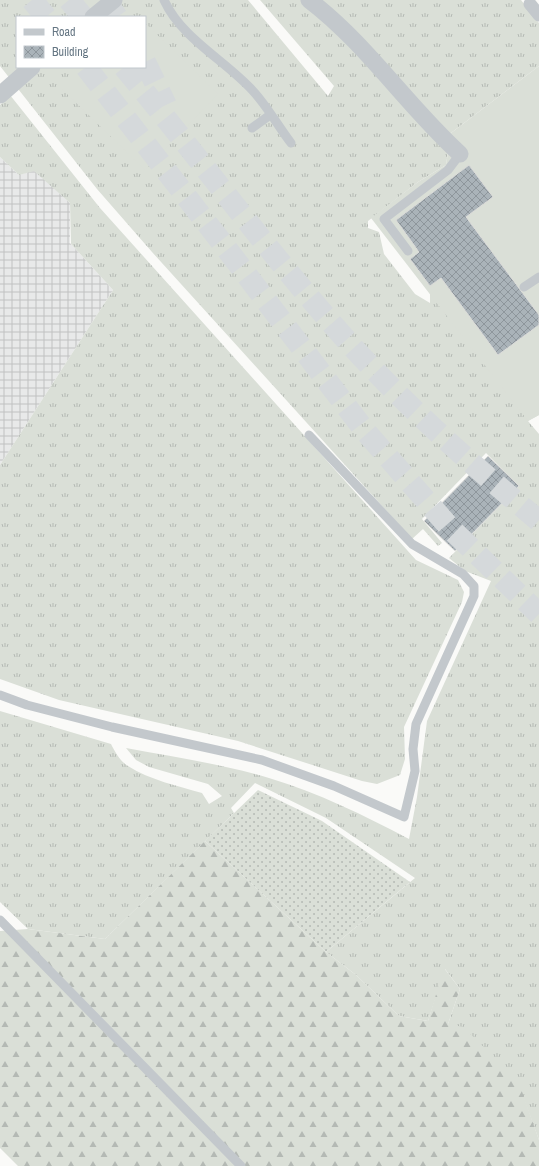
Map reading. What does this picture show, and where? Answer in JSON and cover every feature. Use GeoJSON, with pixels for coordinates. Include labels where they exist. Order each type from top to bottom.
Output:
{"type":"FeatureCollection","features":[{"type":"Feature","properties":{"kind":"street"},"geometry":{"type":"LineString","coordinates":[[94,16],[114,0]]}},
{"type":"Feature","properties":{"kind":"street"},"geometry":{"type":"LineString","coordinates":[[309,0],[380,69],[436,132],[460,154]]}},
{"type":"Feature","properties":{"kind":"street"},"geometry":{"type":"LineString","coordinates":[[530,4],[539,15]]}},
{"type":"Feature","properties":{"kind":"street"},"geometry":{"type":"LineString","coordinates":[[0,95],[31,68]]}},
{"type":"Feature","properties":{"kind":"lane"},"geometry":{"type":"LineString","coordinates":[[164,0],[169,10],[184,29],[253,91],[291,143]]}},
{"type":"Feature","properties":{"kind":"lane"},"geometry":{"type":"LineString","coordinates":[[252,128],[270,115]]}},
{"type":"Feature","properties":{"kind":"lane"},"geometry":{"type":"LineString","coordinates":[[408,251],[384,219],[448,170],[460,154]]}},
{"type":"Feature","properties":{"kind":"lane"},"geometry":{"type":"LineString","coordinates":[[524,287],[539,277]]}},
{"type":"Feature","properties":{"kind":"lane"},"geometry":{"type":"LineString","coordinates":[[0,695],[27,705],[112,727],[262,760],[334,786],[404,817],[415,771],[413,749],[416,724],[474,596],[474,586],[462,574],[412,544],[309,435]]}},
{"type":"Feature","properties":{"kind":"lane"},"geometry":{"type":"LineString","coordinates":[[0,920],[241,1166]]}},
{"type":"Feature","properties":{"kind":"shaded area"},"geometry":{"type":"Polygon","coordinates":[[[0,157],[19,175],[34,170],[70,203],[70,243],[113,290],[0,465],[0,157]]]}},
{"type":"Feature","properties":{"kind":"green space"},"geometry":{"type":"Polygon","coordinates":[[[0,0],[248,0],[328,96],[334,86],[260,0],[521,0],[539,23],[539,66],[451,133],[446,165],[418,182],[368,221],[368,228],[379,232],[384,254],[415,294],[430,303],[430,286],[539,415],[528,421],[539,434],[539,1140],[517,1080],[448,1024],[460,989],[445,969],[428,1021],[399,1016],[356,975],[326,952],[415,878],[326,818],[255,783],[231,808],[234,813],[105,939],[28,929],[0,902],[0,711],[111,744],[120,759],[128,766],[155,779],[202,793],[209,804],[222,796],[208,784],[149,767],[136,760],[126,748],[198,761],[269,778],[306,790],[375,821],[409,839],[417,797],[427,721],[491,581],[465,571],[449,558],[519,486],[486,453],[422,519],[442,543],[438,546],[423,529],[412,539],[152,252],[97,189],[0,66],[0,0]]]}},
{"type":"Feature","properties":{"kind":"green space"},"geometry":{"type":"Polygon","coordinates":[[[146,24],[218,94],[145,170],[62,89],[83,68],[146,68],[146,24]]]}},
{"type":"Feature","properties":{"kind":"green space"},"geometry":{"type":"Polygon","coordinates":[[[539,66],[539,415],[528,421],[371,218],[418,182],[446,165],[451,133],[539,66]]]}},
{"type":"Feature","properties":{"kind":"green space"},"geometry":{"type":"Polygon","coordinates":[[[10,95],[100,208],[416,560],[458,580],[464,592],[462,602],[404,727],[405,759],[400,775],[377,784],[362,781],[238,741],[59,700],[0,679],[0,465],[113,290],[71,244],[70,203],[34,171],[19,175],[0,157],[0,105],[10,95]]]}},
{"type":"Feature","properties":{"kind":"green space"},"geometry":{"type":"Polygon","coordinates":[[[258,790],[322,821],[410,882],[326,952],[205,841],[258,790]]]}},
{"type":"Feature","properties":{"kind":"green space"},"geometry":{"type":"Polygon","coordinates":[[[205,841],[326,952],[356,975],[399,1016],[428,1021],[444,968],[460,989],[448,1024],[463,1027],[518,1080],[539,1140],[539,1166],[18,1166],[0,1148],[0,931],[28,929],[105,939],[205,841]]]}},
{"type":"Feature","properties":{"kind":"building"},"geometry":{"type":"Polygon","coordinates":[[[469,165],[493,197],[466,217],[539,315],[539,325],[498,355],[441,278],[430,286],[410,259],[419,252],[396,220],[469,165]]]}},
{"type":"Feature","properties":{"kind":"building"},"geometry":{"type":"Polygon","coordinates":[[[488,456],[519,486],[455,551],[424,521],[488,456]]]}},
{"type":"Feature","properties":{"kind":"tunnel"},"geometry":{"type":"LineString","coordinates":[[32,0],[45,16]]}},
{"type":"Feature","properties":{"kind":"tunnel"},"geometry":{"type":"LineString","coordinates":[[69,0],[82,16]]}},
{"type":"Feature","properties":{"kind":"tunnel"},"geometry":{"type":"LineString","coordinates":[[105,0],[116,16]]}},
{"type":"Feature","properties":{"kind":"tunnel"},"geometry":{"type":"LineString","coordinates":[[146,64],[166,105]]}},
{"type":"Feature","properties":{"kind":"tunnel"},"geometry":{"type":"LineString","coordinates":[[87,68],[365,431],[451,529],[539,614]]}},
{"type":"Feature","properties":{"kind":"tunnel"},"geometry":{"type":"LineString","coordinates":[[125,68],[258,235],[341,334],[412,408],[487,477],[539,521]]}}]}
